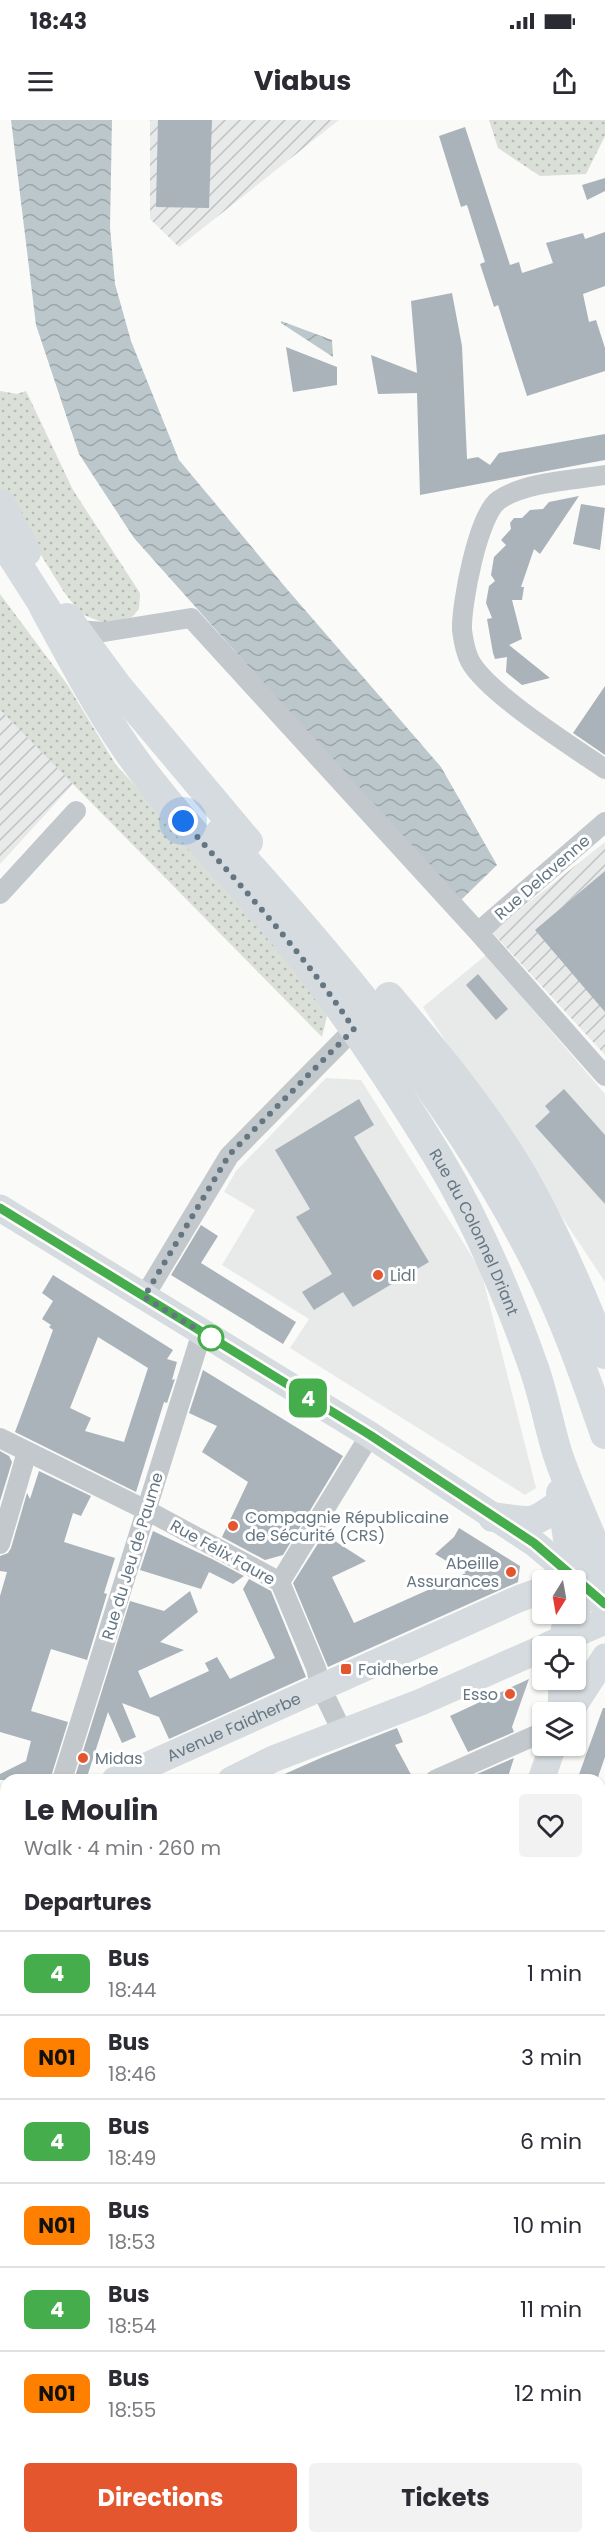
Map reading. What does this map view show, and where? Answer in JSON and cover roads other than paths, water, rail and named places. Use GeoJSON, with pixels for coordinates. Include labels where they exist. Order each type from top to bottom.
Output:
{"type":"FeatureCollection","features":[{"type":"Feature","properties":{"kind":"main road"},"geometry":{"type":"LineString","coordinates":[[0,504],[54,599],[117,686],[230,822],[371,977],[477,1107],[537,1203],[579,1291],[605,1354]]}},
{"type":"Feature","properties":{"kind":"main road"},"geometry":{"type":"LineString","coordinates":[[0,537],[44,607],[142,742],[349,978],[424,1078],[474,1155],[532,1254],[580,1365],[605,1434]]}},
{"type":"Feature","properties":{"kind":"main road","name":"Rue du Colonnel Driant"},"geometry":{"type":"LineString","coordinates":[[44,607],[81,676],[146,775],[173,809],[286,937],[318,978],[437,1156],[475,1224],[494,1266],[534,1371],[558,1454]]}},
{"type":"Feature","properties":{"kind":"main road"},"geometry":{"type":"LineString","coordinates":[[558,1454],[561,1503],[572,1565],[590,1595]]}},
{"type":"Feature","properties":{"kind":"main road"},"geometry":{"type":"LineString","coordinates":[[558,1454],[601,1562],[590,1595]]}},
{"type":"Feature","properties":{"kind":"main road"},"geometry":{"type":"LineString","coordinates":[[493,1517],[528,1522],[539,1520],[561,1503]]}},
{"type":"Feature","properties":{"kind":"street"},"geometry":{"type":"LineString","coordinates":[[605,476],[541,486],[509,494],[496,502],[480,532],[467,580],[462,630],[470,661],[493,688],[605,769]]}},
{"type":"Feature","properties":{"kind":"street"},"geometry":{"type":"LineString","coordinates":[[76,630],[104,632],[191,618],[478,932],[605,1076]]}},
{"type":"Feature","properties":{"kind":"street"},"geometry":{"type":"LineString","coordinates":[[0,894],[76,811]]}},
{"type":"Feature","properties":{"kind":"street","name":"Rue Delavenne"},"geometry":{"type":"LineString","coordinates":[[478,932],[605,822]]}},
{"type":"Feature","properties":{"kind":"street"},"geometry":{"type":"LineString","coordinates":[[144,1297],[229,1155],[354,1029]]}},
{"type":"Feature","properties":{"kind":"street"},"geometry":{"type":"LineString","coordinates":[[0,1208],[370,1435],[534,1543],[590,1595]]}},
{"type":"Feature","properties":{"kind":"street","name":"Rue du Jeu de Paume"},"geometry":{"type":"LineString","coordinates":[[64,1774],[202,1332]]}},
{"type":"Feature","properties":{"kind":"street"},"geometry":{"type":"LineString","coordinates":[[279,1582],[370,1435]]}},
{"type":"Feature","properties":{"kind":"street","name":"Rue Félix Faure"},"geometry":{"type":"LineString","coordinates":[[0,1438],[147,1510],[279,1582],[316,1668],[321,1688]]}},
{"type":"Feature","properties":{"kind":"street"},"geometry":{"type":"LineString","coordinates":[[0,1544],[27,1452]]}},
{"type":"Feature","properties":{"kind":"street","name":"Avenue Faidherbe"},"geometry":{"type":"LineString","coordinates":[[128,1774],[532,1594]]}},
{"type":"Feature","properties":{"kind":"street"},"geometry":{"type":"LineString","coordinates":[[565,1636],[605,1621]]}},
{"type":"Feature","properties":{"kind":"street"},"geometry":{"type":"LineString","coordinates":[[243,1774],[273,1759],[342,1731],[421,1702],[532,1651]]}},
{"type":"Feature","properties":{"kind":"street"},"geometry":{"type":"LineString","coordinates":[[576,1702],[602,1665]]}},
{"type":"Feature","properties":{"kind":"street","name":"Avenue Faidherbe"},"geometry":{"type":"LineString","coordinates":[[321,1688],[342,1731]]}},
{"type":"Feature","properties":{"kind":"street"},"geometry":{"type":"LineString","coordinates":[[448,1774],[532,1737]]}},
{"type":"Feature","properties":{"kind":"street"},"geometry":{"type":"LineString","coordinates":[[543,1774],[549,1756]]}},
{"type":"Feature","properties":{"kind":"water"},"geometry":{"type":"Polygon","coordinates":[[[11,120],[112,120],[110,227],[115,284],[131,341],[179,460],[441,767],[497,865],[459,902],[134,538],[79,454],[36,325],[11,120]]]}},
{"type":"Feature","properties":{"kind":"water"},"geometry":{"type":"Polygon","coordinates":[[[281,321],[332,340],[333,357],[281,323],[281,321]]]}},
{"type":"Feature","properties":{"kind":"place","name":"Lidl"},"geometry":{"type":"Point","coordinates":[378,1275]}},
{"type":"Feature","properties":{"kind":"place","name":"Compagnie Républicaine de Sécurité (CRS)"},"geometry":{"type":"Point","coordinates":[233,1526]}},
{"type":"Feature","properties":{"kind":"place","name":"Abeille Assurances"},"geometry":{"type":"Point","coordinates":[511,1572]}},
{"type":"Feature","properties":{"kind":"place","name":"Faidherbe"},"geometry":{"type":"Point","coordinates":[346,1669]}},
{"type":"Feature","properties":{"kind":"place","name":"Esso"},"geometry":{"type":"Point","coordinates":[510,1694]}},
{"type":"Feature","properties":{"kind":"place","name":"Midas"},"geometry":{"type":"Point","coordinates":[83,1758]}}]}
